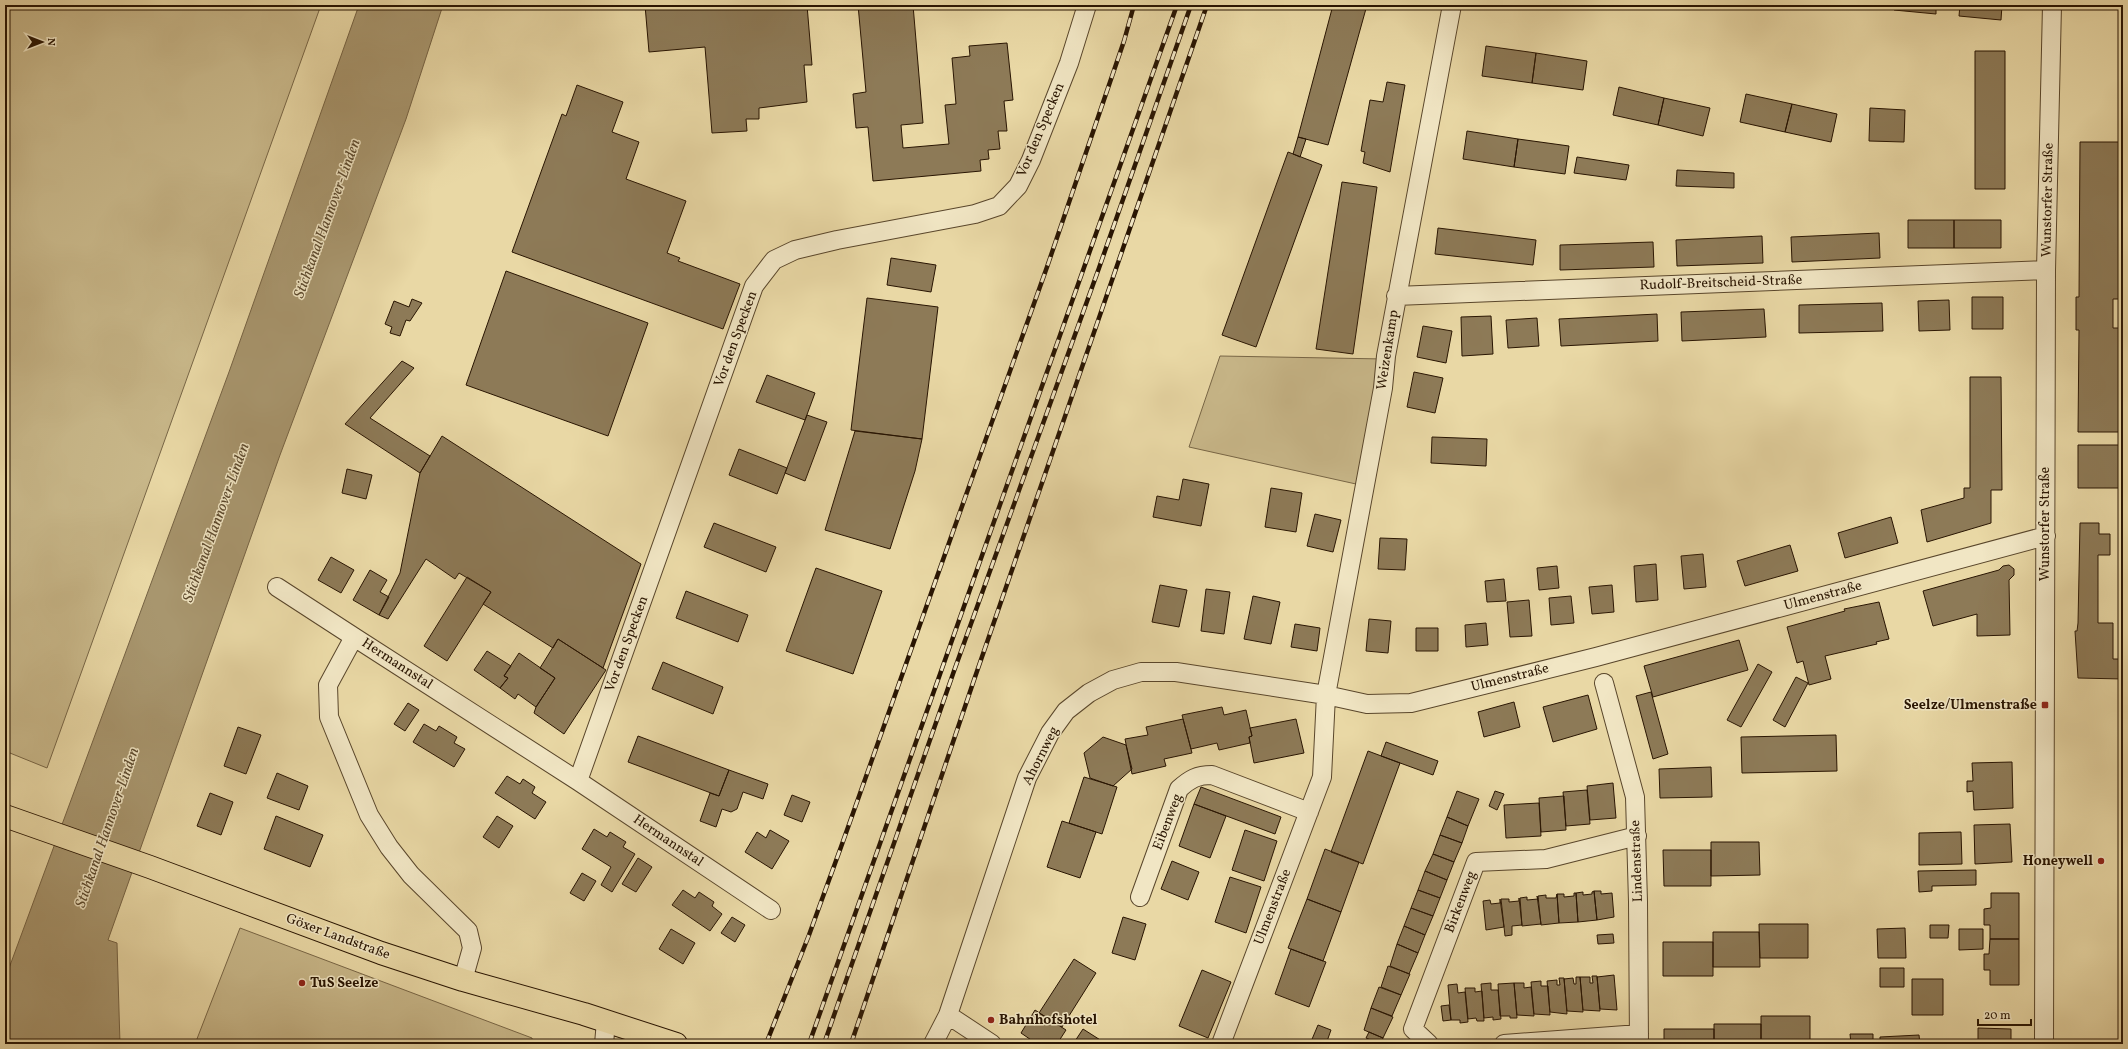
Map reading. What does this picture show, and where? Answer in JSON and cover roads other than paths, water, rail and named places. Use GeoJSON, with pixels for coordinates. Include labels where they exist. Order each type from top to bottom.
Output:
{"type":"FeatureCollection","features":[{"type":"Feature","properties":{"kind":"main road","name":"Göxer Landstraße"},"geometry":{"type":"LineString","coordinates":[[5,816],[40,827],[150,867],[381,953],[463,980],[606,1021],[644,1039],[676,1044]]}},
{"type":"Feature","properties":{"kind":"street","name":"Vor den Specken"},"geometry":{"type":"LineString","coordinates":[[578,781],[754,286],[774,260],[795,250],[837,240],[975,214],[999,206],[1018,186],[1032,160],[1069,63],[1087,5]]}},
{"type":"Feature","properties":{"kind":"street","name":"Weizenkamp"},"geometry":{"type":"LineString","coordinates":[[1326,696],[1383,388],[1386,356],[1396,296],[1452,5]]}},
{"type":"Feature","properties":{"kind":"street","name":"Wunstorfer Straße"},"geometry":{"type":"LineString","coordinates":[[2044,1044],[2046,270],[2052,5]]}},
{"type":"Feature","properties":{"kind":"street","name":"Rudolf-Breitscheid-Straße"},"geometry":{"type":"LineString","coordinates":[[1396,296],[2046,270]]}},
{"type":"Feature","properties":{"kind":"street","name":"Ulmenstraße"},"geometry":{"type":"LineString","coordinates":[[1221,1044],[1322,777],[1326,696],[1368,704],[1411,703],[1596,657],[2046,536]]}},
{"type":"Feature","properties":{"kind":"street"},"geometry":{"type":"LineString","coordinates":[[277,587],[354,637]]}},
{"type":"Feature","properties":{"kind":"street","name":"Hermannstal"},"geometry":{"type":"LineString","coordinates":[[463,980],[472,948],[468,931],[411,875],[389,847],[369,815],[329,717],[328,685],[354,637],[578,781],[771,910]]}},
{"type":"Feature","properties":{"kind":"street","name":"Ahornweg"},"geometry":{"type":"LineString","coordinates":[[933,1044],[948,1016],[1027,778],[1050,733],[1066,711],[1089,693],[1114,680],[1141,672],[1176,672],[1326,696]]}},
{"type":"Feature","properties":{"kind":"street","name":"Lindenstraße"},"geometry":{"type":"LineString","coordinates":[[1604,683],[1635,797],[1637,836],[1639,1039]]}},
{"type":"Feature","properties":{"kind":"street","name":"Eibenweg"},"geometry":{"type":"LineString","coordinates":[[1140,897],[1180,789],[1190,780],[1199,775],[1212,775],[1309,812]]}},
{"type":"Feature","properties":{"kind":"street","name":"Birkenweg"},"geometry":{"type":"LineString","coordinates":[[1429,1044],[1413,1029],[1476,862],[1546,859],[1637,836]]}},
{"type":"Feature","properties":{"kind":"street"},"geometry":{"type":"LineString","coordinates":[[948,1016],[992,1044]]}},
{"type":"Feature","properties":{"kind":"street"},"geometry":{"type":"LineString","coordinates":[[604,1044],[606,1021]]}},
{"type":"Feature","properties":{"kind":"street"},"geometry":{"type":"LineString","coordinates":[[1504,1044],[1639,1039]]}},
{"type":"Feature","properties":{"kind":"water","name":"Stichkanal Hannover-Linden"},"geometry":{"type":"Polygon","coordinates":[[[359,5],[443,5],[406,119],[280,455],[108,940],[117,943],[120,1044],[5,1044],[5,979],[229,372],[359,5]]]}},
{"type":"Feature","properties":{"kind":"railway"},"geometry":{"type":"LineString","coordinates":[[766,1044],[809,935],[841,847],[1047,267],[1124,41],[1134,5]]}},
{"type":"Feature","properties":{"kind":"railway"},"geometry":{"type":"LineString","coordinates":[[809,1044],[1177,5]]}},
{"type":"Feature","properties":{"kind":"railway"},"geometry":{"type":"LineString","coordinates":[[824,1044],[954,671],[1099,268],[1191,5]]}},
{"type":"Feature","properties":{"kind":"railway"},"geometry":{"type":"LineString","coordinates":[[851,1044],[974,680],[1207,5]]}},
{"type":"Feature","properties":{"kind":"place","name":"Seelze/Ulmenstraße"},"geometry":{"type":"Point","coordinates":[2045,705]}},
{"type":"Feature","properties":{"kind":"place","name":"Honeywell"},"geometry":{"type":"Point","coordinates":[2101,861]}},
{"type":"Feature","properties":{"kind":"place","name":"TuS Seelze"},"geometry":{"type":"Point","coordinates":[302,983]}},
{"type":"Feature","properties":{"kind":"place","name":"Bahnhofshotel"},"geometry":{"type":"Point","coordinates":[991,1020]}}]}
